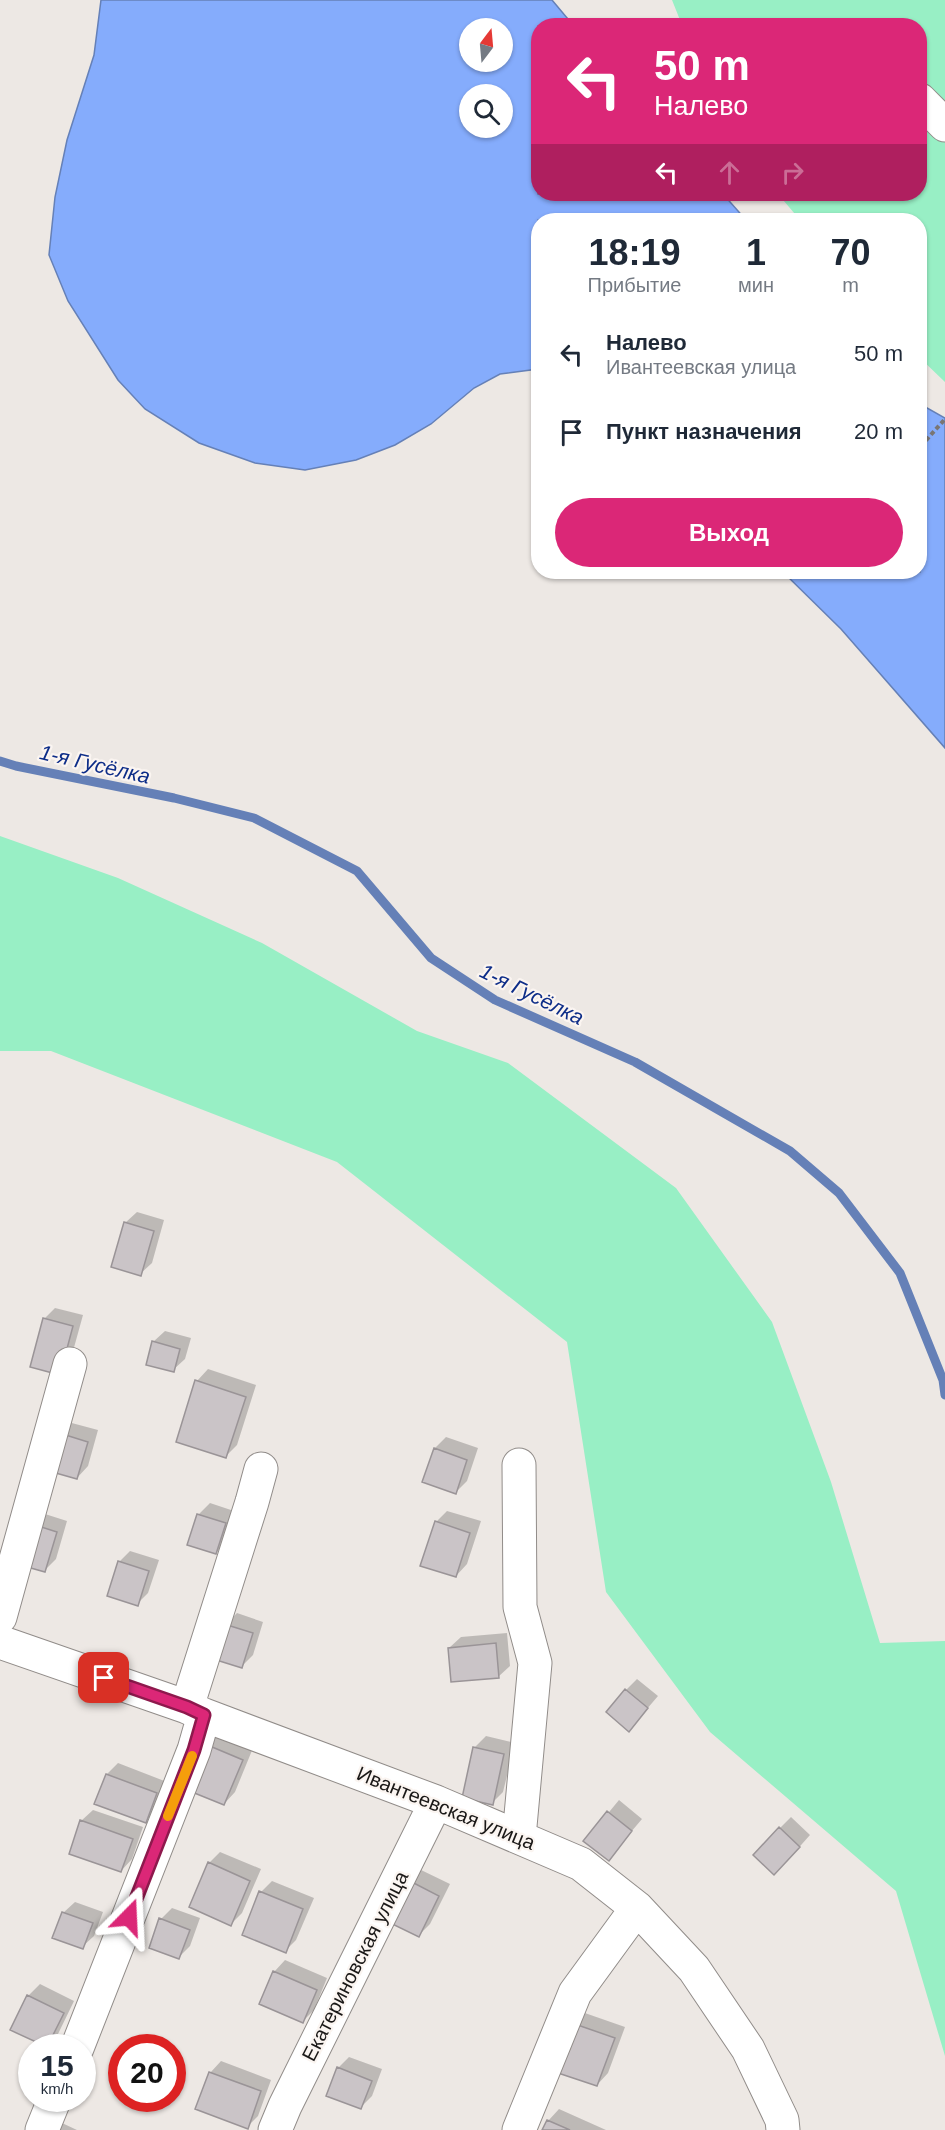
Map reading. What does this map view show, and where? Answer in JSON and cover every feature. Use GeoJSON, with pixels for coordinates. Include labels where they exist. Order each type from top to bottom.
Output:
{"type":"FeatureCollection","features":[{"type":"Feature","properties":{"kind":"street"},"geometry":{"type":"LineString","coordinates":[[927,107],[945,125]]}},
{"type":"Feature","properties":{"kind":"street"},"geometry":{"type":"LineString","coordinates":[[0,1617],[70,1364]]}},
{"type":"Feature","properties":{"kind":"street"},"geometry":{"type":"LineString","coordinates":[[519,1465],[520,1607],[535,1663],[519,1837]]}},
{"type":"Feature","properties":{"kind":"street"},"geometry":{"type":"LineString","coordinates":[[82,2034],[194,1750],[196,1711],[261,1469]]}},
{"type":"Feature","properties":{"kind":"street","name":"Ивантеевская улица"},"geometry":{"type":"LineString","coordinates":[[0,1642],[196,1711],[436,1802],[581,1864],[637,1908],[700,1978],[748,2049],[782,2125]]}},
{"type":"Feature","properties":{"kind":"street","name":"Екатериновская улица"},"geometry":{"type":"LineString","coordinates":[[275,2130],[436,1802]]}},
{"type":"Feature","properties":{"kind":"street"},"geometry":{"type":"LineString","coordinates":[[519,2130],[575,1994],[637,1908]]}},
{"type":"Feature","properties":{"kind":"street"},"geometry":{"type":"LineString","coordinates":[[42,2130],[49,2112]]}},
{"type":"Feature","properties":{"kind":"path"},"geometry":{"type":"LineString","coordinates":[[927,439],[945,419]]}},
{"type":"Feature","properties":{"kind":"green space"},"geometry":{"type":"Polygon","coordinates":[[[672,0],[945,0],[945,382],[927,365],[927,213],[794,213],[784,201],[927,201],[927,18],[679,18],[672,0]]]}},
{"type":"Feature","properties":{"kind":"green space"},"geometry":{"type":"Polygon","coordinates":[[[0,836],[118,878],[262,943],[417,1031],[508,1063],[676,1188],[772,1322],[831,1482],[880,1643],[945,1641],[945,2056],[896,1891],[710,1732],[606,1592],[567,1342],[337,1162],[51,1051],[0,1051],[0,836]]]}},
{"type":"Feature","properties":{"kind":"water"},"geometry":{"type":"Polygon","coordinates":[[[101,0],[552,0],[567,18],[531,18],[531,201],[729,201],[740,213],[531,213],[531,370],[500,374],[474,388],[431,424],[395,445],[356,460],[305,470],[255,463],[199,443],[145,409],[118,380],[68,301],[49,255],[55,197],[67,140],[94,55],[101,0]]]}},
{"type":"Feature","properties":{"kind":"water"},"geometry":{"type":"Polygon","coordinates":[[[927,408],[945,418],[945,748],[841,629],[790,579],[927,579],[927,408]]]}},
{"type":"Feature","properties":{"kind":"building"},"geometry":{"type":"Polygon","coordinates":[[[124,1222],[154,1231],[141,1276],[111,1267],[124,1222]]]}},
{"type":"Feature","properties":{"kind":"building"},"geometry":{"type":"Polygon","coordinates":[[[43,1318],[73,1326],[60,1375],[30,1367],[43,1318]]]}},
{"type":"Feature","properties":{"kind":"building"},"geometry":{"type":"Polygon","coordinates":[[[152,1341],[180,1349],[174,1372],[146,1365],[152,1341]]]}},
{"type":"Feature","properties":{"kind":"building"},"geometry":{"type":"Polygon","coordinates":[[[195,1380],[246,1397],[226,1458],[176,1442],[195,1380]]]}},
{"type":"Feature","properties":{"kind":"building"},"geometry":{"type":"Polygon","coordinates":[[[56,1432],[88,1442],[77,1479],[45,1470],[56,1432]]]}},
{"type":"Feature","properties":{"kind":"building"},"geometry":{"type":"Polygon","coordinates":[[[434,1448],[467,1460],[456,1494],[422,1482],[434,1448]]]}},
{"type":"Feature","properties":{"kind":"building"},"geometry":{"type":"Polygon","coordinates":[[[197,1514],[226,1523],[216,1554],[187,1545],[197,1514]]]}},
{"type":"Feature","properties":{"kind":"building"},"geometry":{"type":"Polygon","coordinates":[[[435,1521],[470,1533],[456,1577],[420,1566],[435,1521]]]}},
{"type":"Feature","properties":{"kind":"building"},"geometry":{"type":"Polygon","coordinates":[[[32,1524],[57,1532],[45,1572],[20,1565],[32,1524]]]}},
{"type":"Feature","properties":{"kind":"building"},"geometry":{"type":"Polygon","coordinates":[[[118,1561],[149,1571],[138,1606],[107,1596],[118,1561]]]}},
{"type":"Feature","properties":{"kind":"building"},"geometry":{"type":"Polygon","coordinates":[[[224,1624],[253,1633],[242,1668],[213,1659],[224,1624]]]}},
{"type":"Feature","properties":{"kind":"building"},"geometry":{"type":"Polygon","coordinates":[[[496,1643],[499,1678],[451,1682],[448,1648],[496,1643]]]}},
{"type":"Feature","properties":{"kind":"building"},"geometry":{"type":"Polygon","coordinates":[[[625,1689],[648,1708],[629,1732],[606,1712],[625,1689]]]}},
{"type":"Feature","properties":{"kind":"building"},"geometry":{"type":"Polygon","coordinates":[[[205,1744],[243,1760],[224,1805],[187,1790],[205,1744]]]}},
{"type":"Feature","properties":{"kind":"building"},"geometry":{"type":"Polygon","coordinates":[[[473,1747],[504,1754],[493,1805],[462,1798],[473,1747]]]}},
{"type":"Feature","properties":{"kind":"building"},"geometry":{"type":"Polygon","coordinates":[[[106,1774],[157,1793],[146,1823],[94,1804],[106,1774]]]}},
{"type":"Feature","properties":{"kind":"building"},"geometry":{"type":"Polygon","coordinates":[[[607,1811],[632,1831],[609,1861],[583,1841],[607,1811]]]}},
{"type":"Feature","properties":{"kind":"building"},"geometry":{"type":"Polygon","coordinates":[[[80,1820],[133,1839],[121,1872],[69,1854],[80,1820]]]}},
{"type":"Feature","properties":{"kind":"building"},"geometry":{"type":"Polygon","coordinates":[[[779,1827],[800,1847],[774,1875],[753,1855],[779,1827]]]}},
{"type":"Feature","properties":{"kind":"building"},"geometry":{"type":"Polygon","coordinates":[[[208,1862],[250,1881],[231,1926],[189,1907],[208,1862]]]}},
{"type":"Feature","properties":{"kind":"building"},"geometry":{"type":"Polygon","coordinates":[[[406,1879],[439,1896],[419,1937],[386,1921],[406,1879]]]}},
{"type":"Feature","properties":{"kind":"building"},"geometry":{"type":"Polygon","coordinates":[[[259,1891],[303,1909],[286,1953],[242,1935],[259,1891]]]}},
{"type":"Feature","properties":{"kind":"building"},"geometry":{"type":"Polygon","coordinates":[[[62,1912],[93,1923],[83,1949],[52,1938],[62,1912]]]}},
{"type":"Feature","properties":{"kind":"building"},"geometry":{"type":"Polygon","coordinates":[[[159,1918],[190,1930],[179,1959],[149,1948],[159,1918]]]}},
{"type":"Feature","properties":{"kind":"building"},"geometry":{"type":"Polygon","coordinates":[[[273,1971],[317,1990],[303,2023],[259,2004],[273,1971]]]}},
{"type":"Feature","properties":{"kind":"building"},"geometry":{"type":"Polygon","coordinates":[[[27,1995],[64,2013],[54,2034],[19,2034],[10,2030],[27,1995]]]}},
{"type":"Feature","properties":{"kind":"building"},"geometry":{"type":"Polygon","coordinates":[[[569,2022],[615,2038],[597,2086],[552,2071],[569,2022]]]}},
{"type":"Feature","properties":{"kind":"building"},"geometry":{"type":"Polygon","coordinates":[[[337,2067],[372,2081],[361,2109],[326,2096],[337,2067]]]}},
{"type":"Feature","properties":{"kind":"building"},"geometry":{"type":"Polygon","coordinates":[[[209,2072],[261,2091],[248,2129],[195,2109],[209,2072]]]}},
{"type":"Feature","properties":{"kind":"building"},"geometry":{"type":"Polygon","coordinates":[[[547,2120],[570,2130],[542,2130],[547,2120]]]}},
{"type":"Feature","properties":{"kind":"waterway","name":"1-я Гусёлка"},"geometry":{"type":"LineString","coordinates":[[0,761],[174,798],[254,818],[357,871],[431,958],[495,1000],[635,1062],[790,1151],[839,1193],[900,1273],[943,1380],[945,1395]]}},
{"type":"Feature","properties":{"kind":"slow traffic"},"geometry":{"type":"LineString","coordinates":[[168,1816],[192,1756]]}},
{"type":"Feature","properties":{"kind":"route"},"geometry":{"type":"LineString","coordinates":[[104,1678],[204,1715],[194,1750],[129,1917]]}}]}
